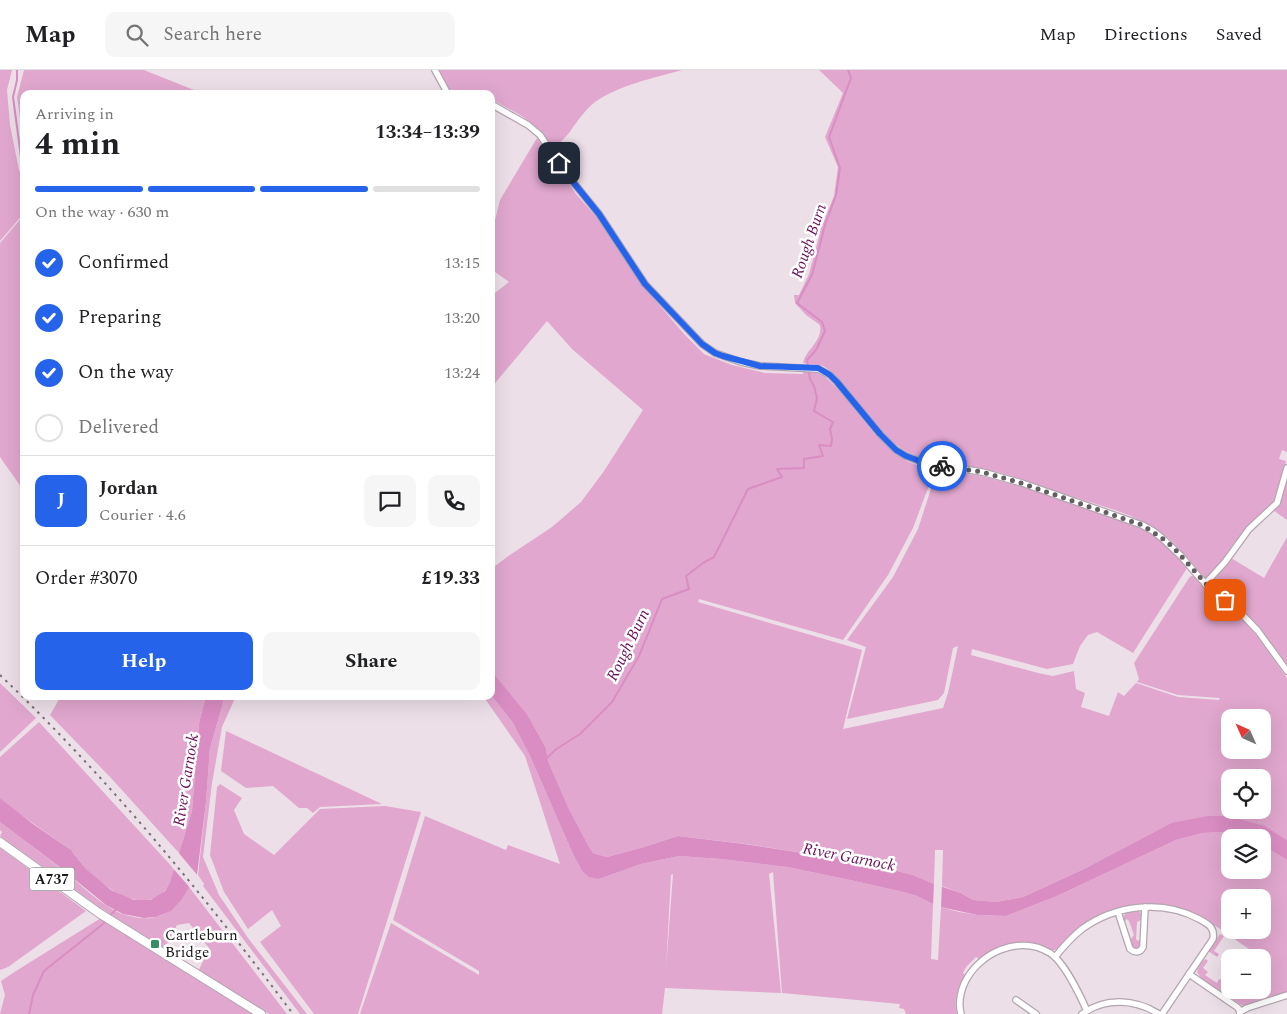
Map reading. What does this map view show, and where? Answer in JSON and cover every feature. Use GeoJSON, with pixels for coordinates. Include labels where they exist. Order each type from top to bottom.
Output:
{"type":"FeatureCollection","features":[{"type":"Feature","properties":{"kind":"highway","name":"A737"},"geometry":{"type":"LineString","coordinates":[[0,842],[104,916],[261,1014]]}},
{"type":"Feature","properties":{"kind":"street"},"geometry":{"type":"LineString","coordinates":[[435,70],[446,90]]}},
{"type":"Feature","properties":{"kind":"street"},"geometry":{"type":"LineString","coordinates":[[495,106],[528,125],[540,135],[565,172],[599,214],[645,284],[702,344],[715,353],[741,362],[760,366],[812,367],[823,370],[850,397],[880,434],[901,453],[925,463],[982,472],[1018,482],[1142,525],[1173,547],[1206,584],[1245,617],[1258,631],[1287,672]]}},
{"type":"Feature","properties":{"kind":"street"},"geometry":{"type":"LineString","coordinates":[[1206,584],[1249,529],[1277,503],[1287,468]]}},
{"type":"Feature","properties":{"kind":"street"},"geometry":{"type":"LineString","coordinates":[[1118,912],[1130,949],[1139,952],[1143,948],[1145,907]]}},
{"type":"Feature","properties":{"kind":"street"},"geometry":{"type":"LineString","coordinates":[[961,1014],[959,999],[972,970],[991,954],[1005,948],[1023,945],[1040,949],[1055,957],[1065,970],[1084,1012],[1103,1004],[1118,1001],[1141,1005],[1160,1014],[1212,941],[1214,934],[1210,925],[1185,913],[1165,908],[1145,907],[1104,916],[1074,935],[1055,957]]}},
{"type":"Feature","properties":{"kind":"street"},"geometry":{"type":"LineString","coordinates":[[1189,974],[1237,1007],[1240,1013],[1247,1008],[1287,995]]}},
{"type":"Feature","properties":{"kind":"street"},"geometry":{"type":"LineString","coordinates":[[1016,1000],[1036,1014]]}},
{"type":"Feature","properties":{"kind":"shaded area"},"geometry":{"type":"Polygon","coordinates":[[[0,70],[12,70],[7,90],[10,125],[20,172],[20,218],[0,241],[0,70]]]}},
{"type":"Feature","properties":{"kind":"shaded area"},"geometry":{"type":"Polygon","coordinates":[[[24,70],[144,70],[194,90],[20,90],[20,118],[17,97],[24,70]]]}},
{"type":"Feature","properties":{"kind":"shaded area"},"geometry":{"type":"Polygon","coordinates":[[[439,70],[682,70],[637,83],[604,96],[588,109],[561,141],[552,146],[539,129],[522,116],[495,101],[495,90],[449,90],[439,70]]]}},
{"type":"Feature","properties":{"kind":"shaded area"},"geometry":{"type":"Polygon","coordinates":[[[819,70],[1287,70],[1287,452],[1282,450],[1279,459],[1286,461],[1283,475],[1269,508],[1234,543],[1222,562],[1207,579],[1169,539],[1140,520],[1025,480],[979,468],[932,461],[914,455],[890,440],[879,429],[832,372],[823,366],[803,363],[807,353],[819,336],[820,325],[806,315],[795,303],[794,295],[799,295],[809,274],[822,225],[834,196],[838,167],[825,137],[843,93],[819,70]]]}},
{"type":"Feature","properties":{"kind":"shaded area"},"geometry":{"type":"Polygon","coordinates":[[[537,138],[576,194],[598,219],[642,285],[704,354],[732,365],[765,373],[803,374],[803,370],[819,371],[839,390],[874,433],[895,454],[934,472],[913,528],[888,575],[843,640],[699,599],[698,602],[862,650],[843,729],[943,708],[958,646],[953,648],[944,693],[938,700],[847,719],[866,647],[847,640],[893,577],[918,529],[937,470],[981,476],[1027,488],[1141,528],[1154,536],[1177,556],[1187,568],[1133,653],[1097,632],[1088,635],[1080,646],[1073,664],[1047,669],[972,649],[971,655],[1053,676],[1074,671],[1076,689],[1085,693],[1081,707],[1109,716],[1118,692],[1124,696],[1136,683],[1178,697],[1219,700],[1220,698],[1178,695],[1137,682],[1139,679],[1134,663],[1189,578],[1193,576],[1206,590],[1236,612],[1254,632],[1287,678],[1287,840],[1265,826],[1171,823],[1084,869],[1023,897],[996,902],[973,900],[942,886],[943,850],[935,850],[934,884],[913,875],[861,862],[746,844],[678,836],[607,857],[593,853],[569,809],[548,761],[546,748],[527,714],[495,675],[495,566],[552,527],[581,502],[604,471],[643,410],[572,349],[547,321],[495,383],[495,293],[509,282],[495,272],[495,220],[500,200],[537,138]]]}},
{"type":"Feature","properties":{"kind":"shaded area"},"geometry":{"type":"Polygon","coordinates":[[[20,220],[20,485],[0,457],[0,243],[20,220]]]}},
{"type":"Feature","properties":{"kind":"shaded area"},"geometry":{"type":"Polygon","coordinates":[[[1287,475],[1287,520],[1273,510],[1279,505],[1287,475]]]}},
{"type":"Feature","properties":{"kind":"shaded area"},"geometry":{"type":"Polygon","coordinates":[[[1287,537],[1287,666],[1260,629],[1239,607],[1211,585],[1231,558],[1264,578],[1287,537]]]}},
{"type":"Feature","properties":{"kind":"shaded area"},"geometry":{"type":"Polygon","coordinates":[[[495,675],[527,714],[546,748],[548,761],[569,809],[593,853],[607,857],[678,836],[744,844],[862,862],[913,875],[961,893],[973,900],[996,902],[1023,897],[1084,869],[1171,823],[1208,816],[1221,816],[1221,819],[1238,819],[1270,829],[1221,829],[1221,832],[1203,833],[1176,840],[1057,896],[1006,916],[977,915],[941,907],[903,892],[787,867],[721,859],[679,856],[641,864],[599,879],[589,877],[582,871],[513,723],[495,700],[495,675]]]}},
{"type":"Feature","properties":{"kind":"shaded area"},"geometry":{"type":"Polygon","coordinates":[[[0,683],[36,718],[0,752],[0,683]]]}},
{"type":"Feature","properties":{"kind":"shaded area"},"geometry":{"type":"Polygon","coordinates":[[[59,700],[205,700],[199,723],[192,811],[179,853],[111,778],[50,715],[59,700]]]}},
{"type":"Feature","properties":{"kind":"shaded area"},"geometry":{"type":"Polygon","coordinates":[[[205,700],[224,700],[210,748],[206,802],[197,875],[181,900],[171,911],[156,917],[144,918],[123,914],[106,905],[0,822],[0,798],[71,850],[86,869],[111,890],[134,900],[151,900],[165,891],[170,882],[192,811],[199,723],[205,700]]]}},
{"type":"Feature","properties":{"kind":"shaded area"},"geometry":{"type":"Polygon","coordinates":[[[224,700],[234,700],[222,727],[212,783],[203,857],[219,895],[248,938],[307,1014],[300,1014],[203,886],[204,884],[198,875],[210,748],[224,700]]]}},
{"type":"Feature","properties":{"kind":"shaded area"},"geometry":{"type":"Polygon","coordinates":[[[486,700],[495,700],[513,723],[582,871],[599,879],[641,864],[679,856],[787,867],[903,892],[933,904],[931,959],[938,960],[941,907],[977,915],[1006,916],[1057,896],[1176,840],[1203,833],[1221,832],[1221,879],[1271,879],[1271,850],[1287,860],[1287,992],[1271,997],[1271,949],[1249,949],[1234,939],[1271,939],[1271,889],[1221,889],[1221,930],[1194,914],[1180,909],[1149,905],[1121,908],[1102,914],[1055,950],[1020,943],[1006,945],[979,959],[976,957],[963,973],[965,975],[956,998],[957,1014],[906,1014],[904,1009],[899,1008],[900,1004],[782,993],[773,872],[769,874],[781,993],[665,988],[662,1014],[360,1014],[391,923],[479,975],[479,971],[393,920],[425,816],[506,850],[508,845],[560,864],[525,756],[486,700]],[[673,874],[671,875],[666,969],[673,874]]]}},
{"type":"Feature","properties":{"kind":"shaded area"},"geometry":{"type":"Polygon","coordinates":[[[39,722],[174,869],[172,878],[165,890],[156,898],[135,900],[113,890],[93,876],[68,848],[0,798],[0,757],[39,722]]]}},
{"type":"Feature","properties":{"kind":"shaded area"},"geometry":{"type":"Polygon","coordinates":[[[226,731],[382,804],[320,807],[313,813],[307,808],[299,808],[273,786],[246,788],[221,771],[226,731]]]}},
{"type":"Feature","properties":{"kind":"shaded area"},"geometry":{"type":"Polygon","coordinates":[[[220,784],[242,798],[234,810],[244,834],[274,855],[320,809],[385,806],[421,812],[358,1014],[314,1014],[260,942],[281,926],[272,910],[248,929],[224,892],[210,855],[217,787],[220,784]]]}},
{"type":"Feature","properties":{"kind":"shaded area"},"geometry":{"type":"Polygon","coordinates":[[[0,822],[99,900],[122,914],[143,918],[162,915],[175,905],[189,887],[287,1014],[269,1014],[198,972],[209,948],[189,923],[177,925],[164,949],[99,907],[0,836],[2,832],[0,830],[0,822]]]}},
{"type":"Feature","properties":{"kind":"shaded area"},"geometry":{"type":"Polygon","coordinates":[[[1271,830],[1287,840],[1287,860],[1271,850],[1271,830]]]}},
{"type":"Feature","properties":{"kind":"shaded area"},"geometry":{"type":"Polygon","coordinates":[[[0,848],[86,911],[8,967],[0,970],[0,848]]]}},
{"type":"Feature","properties":{"kind":"shaded area"},"geometry":{"type":"Polygon","coordinates":[[[1137,910],[1142,914],[1143,919],[1137,922],[1136,939],[1138,941],[1141,939],[1139,947],[1135,949],[1130,940],[1134,935],[1129,921],[1127,919],[1124,922],[1123,918],[1126,912],[1137,910]]]}},
{"type":"Feature","properties":{"kind":"shaded area"},"geometry":{"type":"Polygon","coordinates":[[[101,918],[256,1014],[0,1014],[5,995],[1,981],[101,918]]]}},
{"type":"Feature","properties":{"kind":"shaded area"},"geometry":{"type":"Polygon","coordinates":[[[1221,934],[1222,939],[1214,951],[1219,954],[1217,957],[1208,951],[1221,934]]]}},
{"type":"Feature","properties":{"kind":"shaded area"},"geometry":{"type":"Polygon","coordinates":[[[1204,960],[1208,961],[1203,968],[1208,972],[1205,975],[1217,983],[1219,979],[1221,980],[1221,991],[1201,978],[1197,972],[1204,960]]]}},
{"type":"Feature","properties":{"kind":"shaded area"},"geometry":{"type":"Polygon","coordinates":[[[1232,999],[1265,999],[1243,1006],[1232,999]]]}},
{"type":"Feature","properties":{"kind":"pier"},"geometry":{"type":"Polygon","coordinates":[[[177,851],[199,877],[191,889],[172,867],[177,851]]]}},
{"type":"Feature","properties":{"kind":"pier"},"geometry":{"type":"Polygon","coordinates":[[[934,882],[942,884],[941,909],[933,907],[934,882]]]}},
{"type":"Feature","properties":{"kind":"waterway"},"geometry":{"type":"LineString","coordinates":[[17,70],[13,97],[20,150]]}},
{"type":"Feature","properties":{"kind":"waterway","name":"Rough Burn"},"geometry":{"type":"LineString","coordinates":[[547,758],[555,750],[580,734],[612,702],[639,656],[662,599],[689,589],[686,576],[714,557],[748,489],[782,477],[777,469],[804,468],[804,459],[823,456],[819,445],[831,446],[830,429],[833,422],[814,411],[817,398],[810,379],[807,360],[816,350],[825,331],[822,322],[797,303],[812,275],[825,225],[836,195],[840,168],[829,137],[851,78],[848,70]]}},
{"type":"Feature","properties":{"kind":"waterway"},"geometry":{"type":"LineString","coordinates":[[110,916],[117,908]]}},
{"type":"Feature","properties":{"kind":"waterway"},"geometry":{"type":"LineString","coordinates":[[29,1014],[33,995],[44,971],[107,919]]}},
{"type":"Feature","properties":{"kind":"railway"},"geometry":{"type":"LineString","coordinates":[[0,675],[20,694]]}},
{"type":"Feature","properties":{"kind":"railway"},"geometry":{"type":"LineString","coordinates":[[26,700],[79,755],[153,838],[293,1014]]}},
{"type":"Feature","properties":{"kind":"way so far"},"geometry":{"type":"LineString","coordinates":[[942,466],[982,472],[1018,482],[1142,525],[1173,547],[1206,584],[1225,600]]}},
{"type":"Feature","properties":{"kind":"place","name":"Cartleburn Bridge"},"geometry":{"type":"Point","coordinates":[155,944]}},
{"type":"Feature","properties":{"kind":"route"},"geometry":{"type":"LineString","coordinates":[[559,163],[599,214],[645,284],[702,344],[715,353],[741,362],[760,366],[782,368],[812,367],[823,370],[837,382],[880,434],[896,450],[925,463],[942,466]]}},
{"type":"Feature","properties":{"kind":"water label","name":"River Garnock"},"geometry":{"type":"Point","coordinates":[186,780]}},
{"type":"Feature","properties":{"kind":"water label","name":"River Garnock"},"geometry":{"type":"Point","coordinates":[849,857]}}]}
